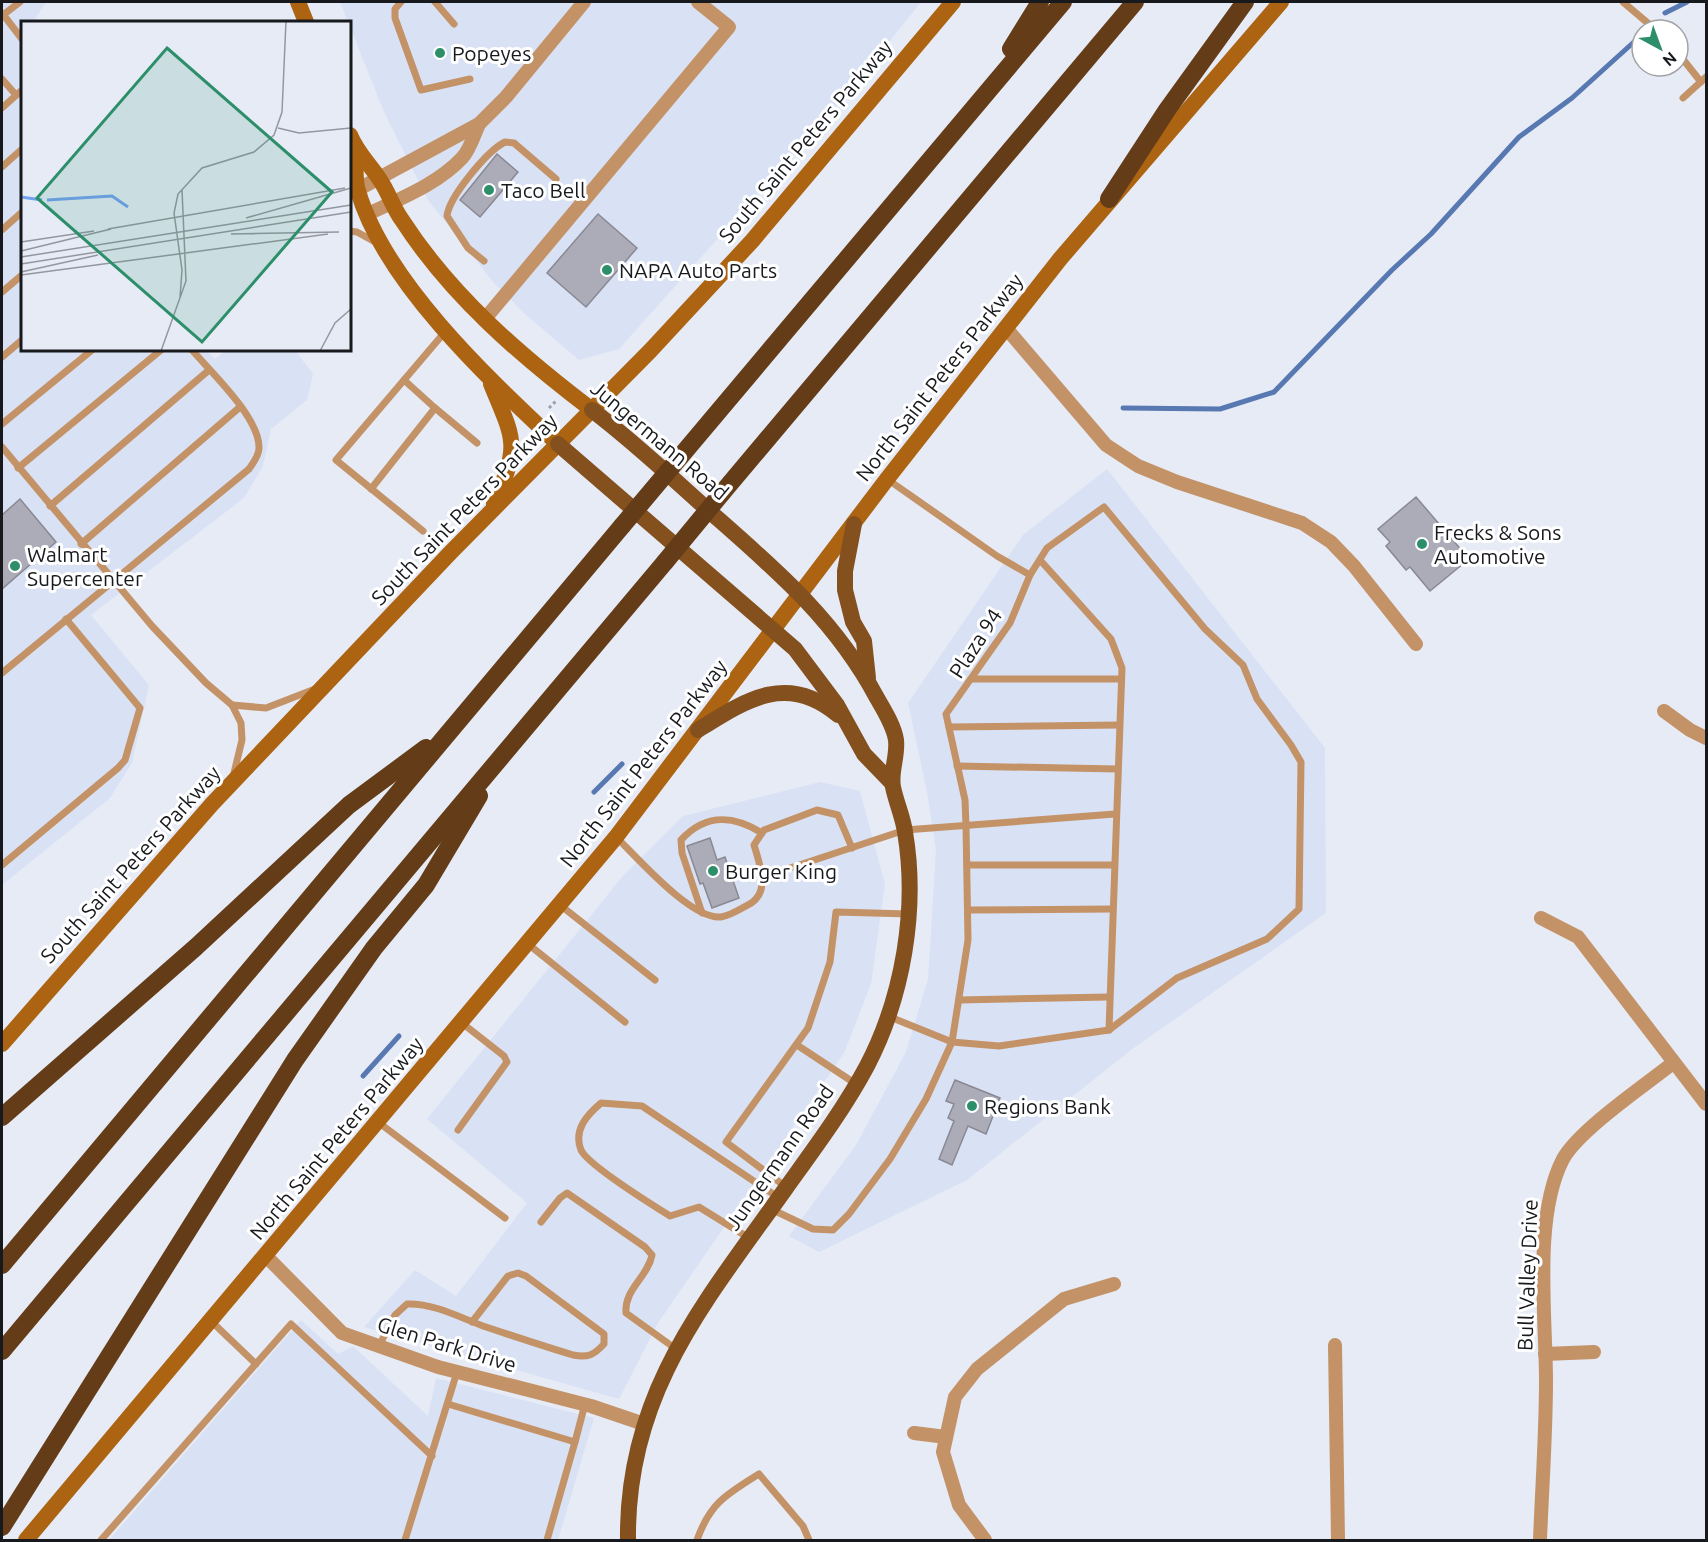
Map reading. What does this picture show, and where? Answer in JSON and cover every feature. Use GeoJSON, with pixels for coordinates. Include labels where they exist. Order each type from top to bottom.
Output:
{"type":"FeatureCollection","features":[{"type":"Feature","properties":{"kind":"highway"},"geometry":{"type":"LineString","coordinates":[[984,94],[1040,2]]}},
{"type":"Feature","properties":{"kind":"highway"},"geometry":{"type":"LineString","coordinates":[[2,1264],[1063,2]]}},
{"type":"Feature","properties":{"kind":"highway"},"geometry":{"type":"LineString","coordinates":[[2,1351],[1135,2]]}},
{"type":"Feature","properties":{"kind":"highway"},"geometry":{"type":"LineString","coordinates":[[1109,199],[1167,110],[1245,2]]}},
{"type":"Feature","properties":{"kind":"highway"},"geometry":{"type":"LineString","coordinates":[[2,1117],[239,908],[349,805],[451,729]]}},
{"type":"Feature","properties":{"kind":"highway"},"geometry":{"type":"LineString","coordinates":[[2,1527],[295,1060],[374,948],[426,885],[510,746]]}},
{"type":"Feature","properties":{"kind":"main road"},"geometry":{"type":"LineString","coordinates":[[298,2],[306,21]]}},
{"type":"Feature","properties":{"kind":"main road","name":"South Saint Peters Parkway"},"geometry":{"type":"LineString","coordinates":[[2,1044],[231,784],[752,241],[953,2]]}},
{"type":"Feature","properties":{"kind":"main road","name":"North Saint Peters Parkway"},"geometry":{"type":"LineString","coordinates":[[26,1540],[560,905],[698,730],[887,479],[1109,199],[1181,121],[1281,2]]}},
{"type":"Feature","properties":{"kind":"main road","name":"Jungermann Road"},"geometry":{"type":"LineString","coordinates":[[353,143],[380,179],[401,220],[484,320],[522,355],[592,410],[801,593],[840,639],[869,682],[896,740],[892,783],[905,830],[910,877],[909,914],[904,950],[887,1016],[876,1046],[856,1084],[676,1349],[660,1378],[644,1424],[631,1485],[628,1540]]}},
{"type":"Feature","properties":{"kind":"main road","name":"Jungermann Road"},"geometry":{"type":"LineString","coordinates":[[353,143],[354,180],[384,247],[446,331],[489,378],[592,476],[795,649],[818,676],[848,723],[864,754],[892,783]]}},
{"type":"Feature","properties":{"kind":"main road"},"geometry":{"type":"LineString","coordinates":[[489,378],[510,429],[513,444],[510,464],[490,512]]}},
{"type":"Feature","properties":{"kind":"main road"},"geometry":{"type":"LineString","coordinates":[[854,524],[845,571],[845,590],[854,622],[864,641],[869,682]]}},
{"type":"Feature","properties":{"kind":"main road"},"geometry":{"type":"LineString","coordinates":[[698,730],[750,700],[789,691],[825,704],[848,723]]}},
{"type":"Feature","properties":{"kind":"street"},"geometry":{"type":"LineString","coordinates":[[354,180],[380,179],[479,124],[506,97],[584,2]]}},
{"type":"Feature","properties":{"kind":"street"},"geometry":{"type":"LineString","coordinates":[[484,320],[729,27],[698,2]]}},
{"type":"Feature","properties":{"kind":"street"},"geometry":{"type":"LineString","coordinates":[[368,214],[418,189],[464,157],[479,124]]}},
{"type":"Feature","properties":{"kind":"street"},"geometry":{"type":"LineString","coordinates":[[1006,328],[1106,446],[1138,466],[1177,482],[1302,523],[1331,542],[1354,566],[1416,644]]}},
{"type":"Feature","properties":{"kind":"street"},"geometry":{"type":"LineString","coordinates":[[1664,711],[1690,730],[1707,738]]}},
{"type":"Feature","properties":{"kind":"street"},"geometry":{"type":"LineString","coordinates":[[1541,918],[1578,937],[1672,1063],[1707,1104]]}},
{"type":"Feature","properties":{"kind":"street","name":"Bull Valley Drive"},"geometry":{"type":"LineString","coordinates":[[1540,1540],[1547,1207],[1564,1157],[1616,1107],[1672,1063]]}},
{"type":"Feature","properties":{"kind":"street","name":"Glen Park Drive"},"geometry":{"type":"LineString","coordinates":[[266,1256],[342,1333],[457,1372],[585,1404],[644,1424]]}},
{"type":"Feature","properties":{"kind":"street"},"geometry":{"type":"LineString","coordinates":[[985,1540],[959,1505],[943,1452],[955,1397],[977,1369],[1064,1299],[1114,1284]]}},
{"type":"Feature","properties":{"kind":"street"},"geometry":{"type":"LineString","coordinates":[[1335,1346],[1338,1540]]}},
{"type":"Feature","properties":{"kind":"street"},"geometry":{"type":"LineString","coordinates":[[1545,1354],[1594,1352]]}},
{"type":"Feature","properties":{"kind":"street"},"geometry":{"type":"LineString","coordinates":[[914,1433],[946,1437]]}},
{"type":"Feature","properties":{"kind":"lane"},"geometry":{"type":"LineString","coordinates":[[20,2],[2,14],[21,38]]}},
{"type":"Feature","properties":{"kind":"lane"},"geometry":{"type":"LineString","coordinates":[[401,2],[395,9],[394,18],[421,90],[470,79]]}},
{"type":"Feature","properties":{"kind":"lane"},"geometry":{"type":"LineString","coordinates":[[435,2],[454,24]]}},
{"type":"Feature","properties":{"kind":"lane"},"geometry":{"type":"LineString","coordinates":[[1623,2],[1642,18]]}},
{"type":"Feature","properties":{"kind":"lane"},"geometry":{"type":"LineString","coordinates":[[1683,98],[1704,79],[1690,65]]}},
{"type":"Feature","properties":{"kind":"lane"},"geometry":{"type":"LineString","coordinates":[[2,79],[16,95]]}},
{"type":"Feature","properties":{"kind":"lane"},"geometry":{"type":"LineString","coordinates":[[2,108],[21,91]]}},
{"type":"Feature","properties":{"kind":"lane"},"geometry":{"type":"LineString","coordinates":[[484,261],[468,248],[447,216],[452,199],[490,154],[505,141],[514,143],[556,179]]}},
{"type":"Feature","properties":{"kind":"lane"},"geometry":{"type":"LineString","coordinates":[[2,167],[21,150]]}},
{"type":"Feature","properties":{"kind":"lane"},"geometry":{"type":"LineString","coordinates":[[2,230],[21,213]]}},
{"type":"Feature","properties":{"kind":"lane"},"geometry":{"type":"LineString","coordinates":[[351,231],[357,232],[384,247]]}},
{"type":"Feature","properties":{"kind":"lane"},"geometry":{"type":"LineString","coordinates":[[2,292],[21,276]]}},
{"type":"Feature","properties":{"kind":"lane"},"geometry":{"type":"LineString","coordinates":[[423,531],[336,460],[446,331]]}},
{"type":"Feature","properties":{"kind":"lane"},"geometry":{"type":"LineString","coordinates":[[2,357],[21,341]]}},
{"type":"Feature","properties":{"kind":"lane"},"geometry":{"type":"LineString","coordinates":[[2,424],[91,351]]}},
{"type":"Feature","properties":{"kind":"lane"},"geometry":{"type":"LineString","coordinates":[[18,468],[160,351]]}},
{"type":"Feature","properties":{"kind":"lane"},"geometry":{"type":"LineString","coordinates":[[2,673],[249,469],[259,450],[255,428],[193,351]]}},
{"type":"Feature","properties":{"kind":"lane"},"geometry":{"type":"LineString","coordinates":[[50,506],[209,370]]}},
{"type":"Feature","properties":{"kind":"lane"},"geometry":{"type":"LineString","coordinates":[[404,380],[477,443]]}},
{"type":"Feature","properties":{"kind":"lane"},"geometry":{"type":"LineString","coordinates":[[81,544],[240,407]]}},
{"type":"Feature","properties":{"kind":"lane"},"geometry":{"type":"LineString","coordinates":[[371,489],[435,408]]}},
{"type":"Feature","properties":{"kind":"lane"},"geometry":{"type":"LineString","coordinates":[[2,447],[112,581],[183,660],[232,705],[241,723],[242,740],[231,784]]}},
{"type":"Feature","properties":{"kind":"lane"},"geometry":{"type":"LineString","coordinates":[[887,479],[997,556],[1030,575]]}},
{"type":"Feature","properties":{"kind":"lane","name":"Plaza 94"},"geometry":{"type":"LineString","coordinates":[[779,1198],[813,1229],[833,1230],[849,1215],[890,1159],[926,1099],[952,1042],[968,940],[965,800],[946,714],[1010,622],[1030,575],[1047,548],[1104,507],[1205,629],[1243,665],[1257,699],[1291,744],[1301,762],[1299,909],[1267,939],[1177,978],[1108,1030]]}},
{"type":"Feature","properties":{"kind":"lane"},"geometry":{"type":"LineString","coordinates":[[887,1016],[952,1042],[999,1046],[1108,1030],[1122,668],[1111,639],[1040,560]]}},
{"type":"Feature","properties":{"kind":"lane"},"geometry":{"type":"LineString","coordinates":[[2,865],[118,768],[125,760],[140,708],[66,619]]}},
{"type":"Feature","properties":{"kind":"lane"},"geometry":{"type":"LineString","coordinates":[[972,679],[1121,679]]}},
{"type":"Feature","properties":{"kind":"lane"},"geometry":{"type":"LineString","coordinates":[[232,705],[266,708],[327,684]]}},
{"type":"Feature","properties":{"kind":"lane"},"geometry":{"type":"LineString","coordinates":[[949,727],[1119,725]]}},
{"type":"Feature","properties":{"kind":"lane"},"geometry":{"type":"LineString","coordinates":[[957,766],[1117,769]]}},
{"type":"Feature","properties":{"kind":"lane"},"geometry":{"type":"LineString","coordinates":[[615,837],[684,902],[702,913],[722,917],[751,904],[759,897],[763,877],[754,845],[764,830],[817,810],[838,815],[852,848]]}},
{"type":"Feature","properties":{"kind":"lane"},"geometry":{"type":"LineString","coordinates":[[763,877],[905,830],[1115,814]]}},
{"type":"Feature","properties":{"kind":"lane"},"geometry":{"type":"LineString","coordinates":[[702,913],[682,853],[681,840],[691,829],[727,819],[743,821],[762,833]]}},
{"type":"Feature","properties":{"kind":"lane"},"geometry":{"type":"LineString","coordinates":[[967,865],[1113,865]]}},
{"type":"Feature","properties":{"kind":"lane"},"geometry":{"type":"LineString","coordinates":[[560,905],[654,980]]}},
{"type":"Feature","properties":{"kind":"lane"},"geometry":{"type":"LineString","coordinates":[[968,910],[1111,909]]}},
{"type":"Feature","properties":{"kind":"lane"},"geometry":{"type":"LineString","coordinates":[[779,1198],[726,1142],[808,1028],[824,981],[834,941],[836,912],[909,914]]}},
{"type":"Feature","properties":{"kind":"lane"},"geometry":{"type":"LineString","coordinates":[[528,944],[625,1022]]}},
{"type":"Feature","properties":{"kind":"lane"},"geometry":{"type":"LineString","coordinates":[[959,1000],[1109,997]]}},
{"type":"Feature","properties":{"kind":"lane"},"geometry":{"type":"LineString","coordinates":[[2,1035],[33,1007]]}},
{"type":"Feature","properties":{"kind":"lane"},"geometry":{"type":"LineString","coordinates":[[458,1130],[507,1062],[504,1056],[462,1023]]}},
{"type":"Feature","properties":{"kind":"lane"},"geometry":{"type":"LineString","coordinates":[[796,1046],[856,1084]]}},
{"type":"Feature","properties":{"kind":"lane"},"geometry":{"type":"LineString","coordinates":[[750,1239],[699,1207],[670,1216],[598,1166],[582,1151],[579,1133],[588,1114],[601,1103],[642,1106],[779,1198]]}},
{"type":"Feature","properties":{"kind":"lane"},"geometry":{"type":"LineString","coordinates":[[378,1122],[505,1218]]}},
{"type":"Feature","properties":{"kind":"lane"},"geometry":{"type":"LineString","coordinates":[[541,1222],[560,1198],[567,1193],[645,1247],[652,1255],[650,1265],[625,1300],[626,1312],[676,1349]]}},
{"type":"Feature","properties":{"kind":"lane"},"geometry":{"type":"LineString","coordinates":[[379,1346],[395,1315],[407,1304],[421,1303],[472,1322],[583,1357],[595,1354],[604,1344],[604,1334],[526,1276],[518,1273],[508,1276],[472,1322]]}},
{"type":"Feature","properties":{"kind":"lane"},"geometry":{"type":"LineString","coordinates":[[211,1321],[256,1364]]}},
{"type":"Feature","properties":{"kind":"lane"},"geometry":{"type":"LineString","coordinates":[[101,1540],[291,1324],[432,1456]]}},
{"type":"Feature","properties":{"kind":"lane"},"geometry":{"type":"LineString","coordinates":[[405,1540],[457,1372]]}},
{"type":"Feature","properties":{"kind":"lane"},"geometry":{"type":"LineString","coordinates":[[448,1404],[574,1442]]}},
{"type":"Feature","properties":{"kind":"lane"},"geometry":{"type":"LineString","coordinates":[[547,1540],[585,1404]]}},
{"type":"Feature","properties":{"kind":"lane"},"geometry":{"type":"LineString","coordinates":[[697,1540],[704,1518],[728,1494],[759,1474],[803,1526],[809,1540]]}},
{"type":"Feature","properties":{"kind":"shaded area"},"geometry":{"type":"Polygon","coordinates":[[[2,2],[46,2],[34,21],[21,21],[21,351],[207,351],[215,359],[225,351],[296,351],[313,374],[307,400],[271,429],[263,466],[244,498],[91,615],[149,685],[132,763],[110,798],[2,885],[2,2]]]}},
{"type":"Feature","properties":{"kind":"shaded area"},"geometry":{"type":"Polygon","coordinates":[[[340,2],[921,2],[848,93],[619,349],[579,360],[526,315],[494,283],[428,200],[384,112],[351,30],[351,21],[348,21],[340,2]]]}},
{"type":"Feature","properties":{"kind":"shaded area"},"geometry":{"type":"Polygon","coordinates":[[[1107,469],[1325,748],[1326,913],[1131,1050],[967,1180],[819,1252],[789,1236],[856,1145],[906,1052],[928,979],[936,850],[927,792],[908,703],[1023,535],[1107,469]]]}},
{"type":"Feature","properties":{"kind":"shaded area"},"geometry":{"type":"Polygon","coordinates":[[[820,782],[860,791],[885,884],[871,984],[844,1053],[658,1323],[619,1399],[364,1327],[415,1270],[456,1296],[527,1203],[427,1119],[622,877],[683,816],[820,782]]]}},
{"type":"Feature","properties":{"kind":"shaded area"},"geometry":{"type":"Polygon","coordinates":[[[301,1320],[338,1354],[353,1346],[428,1416],[436,1378],[594,1418],[558,1540],[109,1540],[301,1320]]]}},
{"type":"Feature","properties":{"kind":"building"},"geometry":{"type":"Polygon","coordinates":[[[497,154],[518,172],[480,217],[460,200],[497,154]]]}},
{"type":"Feature","properties":{"kind":"building"},"geometry":{"type":"Polygon","coordinates":[[[598,214],[637,248],[586,307],[547,273],[598,214]]]}},
{"type":"Feature","properties":{"kind":"building","name":"Frecks & Sons Automotive"},"geometry":{"type":"Polygon","coordinates":[[[1416,497],[1469,559],[1430,591],[1410,567],[1406,570],[1386,546],[1390,542],[1378,529],[1416,497]]]}},
{"type":"Feature","properties":{"kind":"building","name":"Walmart Supercenter"},"geometry":{"type":"Polygon","coordinates":[[[20,499],[56,542],[2,589],[2,515],[20,499]]]}},
{"type":"Feature","properties":{"kind":"building","name":"Burger King"},"geometry":{"type":"Polygon","coordinates":[[[710,838],[717,860],[725,857],[739,898],[712,908],[703,883],[700,884],[687,846],[710,838]]]}},
{"type":"Feature","properties":{"kind":"building"},"geometry":{"type":"Polygon","coordinates":[[[955,1080],[1000,1098],[986,1134],[968,1126],[952,1165],[939,1159],[954,1121],[948,1118],[954,1104],[946,1101],[955,1080]]]}},
{"type":"Feature","properties":{"kind":"waterway"},"geometry":{"type":"LineString","coordinates":[[1665,13],[1687,2]]}},
{"type":"Feature","properties":{"kind":"waterway"},"geometry":{"type":"LineString","coordinates":[[1123,408],[1220,409],[1274,392],[1392,270],[1431,234],[1519,137],[1572,98],[1630,46]]}},
{"type":"Feature","properties":{"kind":"waterway"},"geometry":{"type":"LineString","coordinates":[[594,792],[622,764]]}},
{"type":"Feature","properties":{"kind":"waterway"},"geometry":{"type":"LineString","coordinates":[[363,1076],[399,1036]]}},
{"type":"Feature","properties":{"kind":"place","name":"Popeyes"},"geometry":{"type":"Point","coordinates":[440,53]}},
{"type":"Feature","properties":{"kind":"place","name":"Taco Bell"},"geometry":{"type":"Point","coordinates":[489,190]}},
{"type":"Feature","properties":{"kind":"place","name":"NAPA Auto Parts"},"geometry":{"type":"Point","coordinates":[607,270]}},
{"type":"Feature","properties":{"kind":"place","name":"Frecks & Sons Automotive"},"geometry":{"type":"Point","coordinates":[1422,544]}},
{"type":"Feature","properties":{"kind":"place","name":"Walmart Supercenter"},"geometry":{"type":"Point","coordinates":[15,566]}},
{"type":"Feature","properties":{"kind":"place","name":"Burger King"},"geometry":{"type":"Point","coordinates":[713,871]}},
{"type":"Feature","properties":{"kind":"place","name":"Regions Bank"},"geometry":{"type":"Point","coordinates":[972,1106]}}]}
